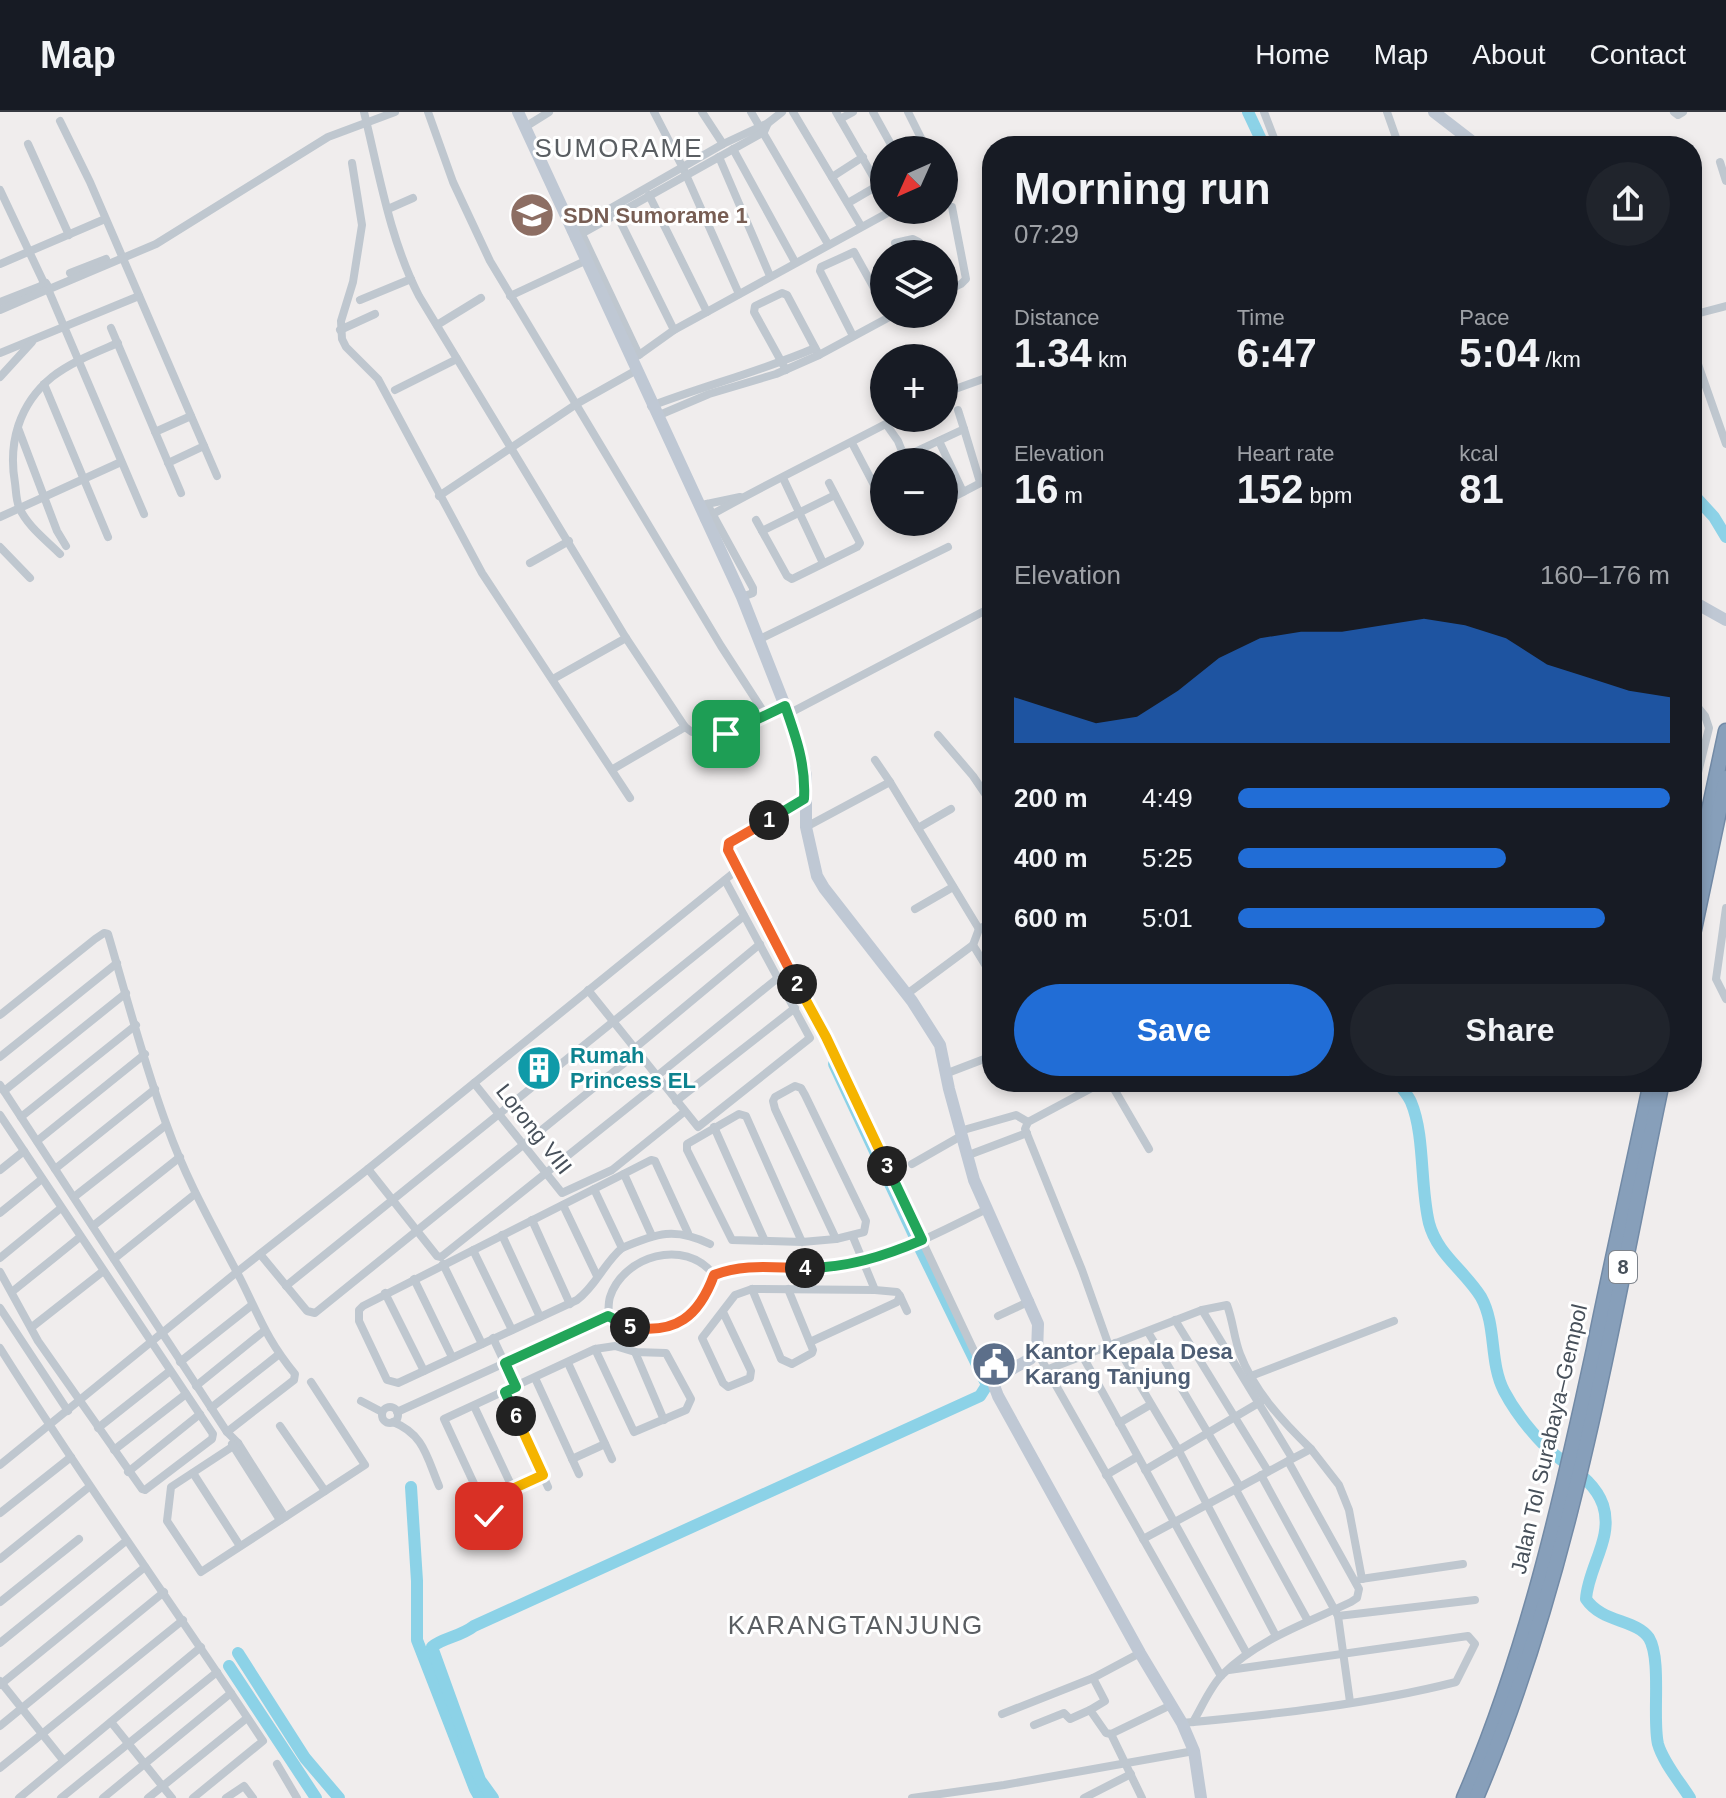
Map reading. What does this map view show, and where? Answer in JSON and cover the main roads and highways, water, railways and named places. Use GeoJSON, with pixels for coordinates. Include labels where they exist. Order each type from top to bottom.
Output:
{"type":"FeatureCollection","features":[{"type":"Feature","properties":{"kind":"highway"},"geometry":{"type":"LineString","coordinates":[[1702,843],[1726,731]]}},
{"type":"Feature","properties":{"kind":"highway"},"geometry":{"type":"LineString","coordinates":[[1702,892],[1726,778]]}},
{"type":"Feature","properties":{"kind":"highway","name":"Jalan Tol Surabaya–Gempol"},"geometry":{"type":"LineString","coordinates":[[1578,1451],[1649,1092]]}},
{"type":"Feature","properties":{"kind":"highway","name":"Jalan Tol Surabaya–Gempol"},"geometry":{"type":"LineString","coordinates":[[1476,1798],[1537,1630],[1660,1092]]}},
{"type":"Feature","properties":{"kind":"highway","name":"Jalan Tol Surabaya–Gempol"},"geometry":{"type":"LineString","coordinates":[[1464,1798],[1513,1668],[1569,1488]]}},
{"type":"Feature","properties":{"kind":"waterway"},"geometry":{"type":"LineString","coordinates":[[1248,112],[1259,136]]}},
{"type":"Feature","properties":{"kind":"waterway"},"geometry":{"type":"LineString","coordinates":[[1702,504],[1726,537]]}},
{"type":"Feature","properties":{"kind":"waterway"},"geometry":{"type":"LineString","coordinates":[[834,1064],[914,1235]]}},
{"type":"Feature","properties":{"kind":"waterway"},"geometry":{"type":"LineString","coordinates":[[1405,1092],[1415,1115],[1429,1223],[1438,1244],[1481,1297],[1486,1308],[1496,1368],[1504,1391],[1536,1436],[1587,1481],[1603,1505],[1606,1517],[1603,1541],[1586,1599],[1601,1613],[1636,1627],[1649,1638],[1655,1660],[1658,1744],[1690,1798]]}},
{"type":"Feature","properties":{"kind":"waterway"},"geometry":{"type":"LineString","coordinates":[[493,1798],[480,1780],[432,1647],[980,1396],[987,1385],[920,1248]]}},
{"type":"Feature","properties":{"kind":"waterway"},"geometry":{"type":"LineString","coordinates":[[411,1487],[417,1640],[480,1798]]}},
{"type":"Feature","properties":{"kind":"waterway"},"geometry":{"type":"LineString","coordinates":[[238,1653],[305,1758],[339,1798]]}},
{"type":"Feature","properties":{"kind":"waterway"},"geometry":{"type":"LineString","coordinates":[[229,1666],[316,1798]]}},
{"type":"Feature","properties":{"kind":"place","name":"SDN Sumorame 1"},"geometry":{"type":"Point","coordinates":[532,215]}},
{"type":"Feature","properties":{"kind":"place","name":"Rumah Princess EL"},"geometry":{"type":"Point","coordinates":[539,1068]}},
{"type":"Feature","properties":{"kind":"place","name":"Kantor Kepala Desa Karang Tanjung"},"geometry":{"type":"Point","coordinates":[994,1364]}},
{"type":"Feature","properties":{"kind":"district","name":"SUMORAME"},"geometry":{"type":"Point","coordinates":[619,148]}},
{"type":"Feature","properties":{"kind":"district","name":"KARANGTANJUNG"},"geometry":{"type":"Point","coordinates":[856,1625]}}]}
